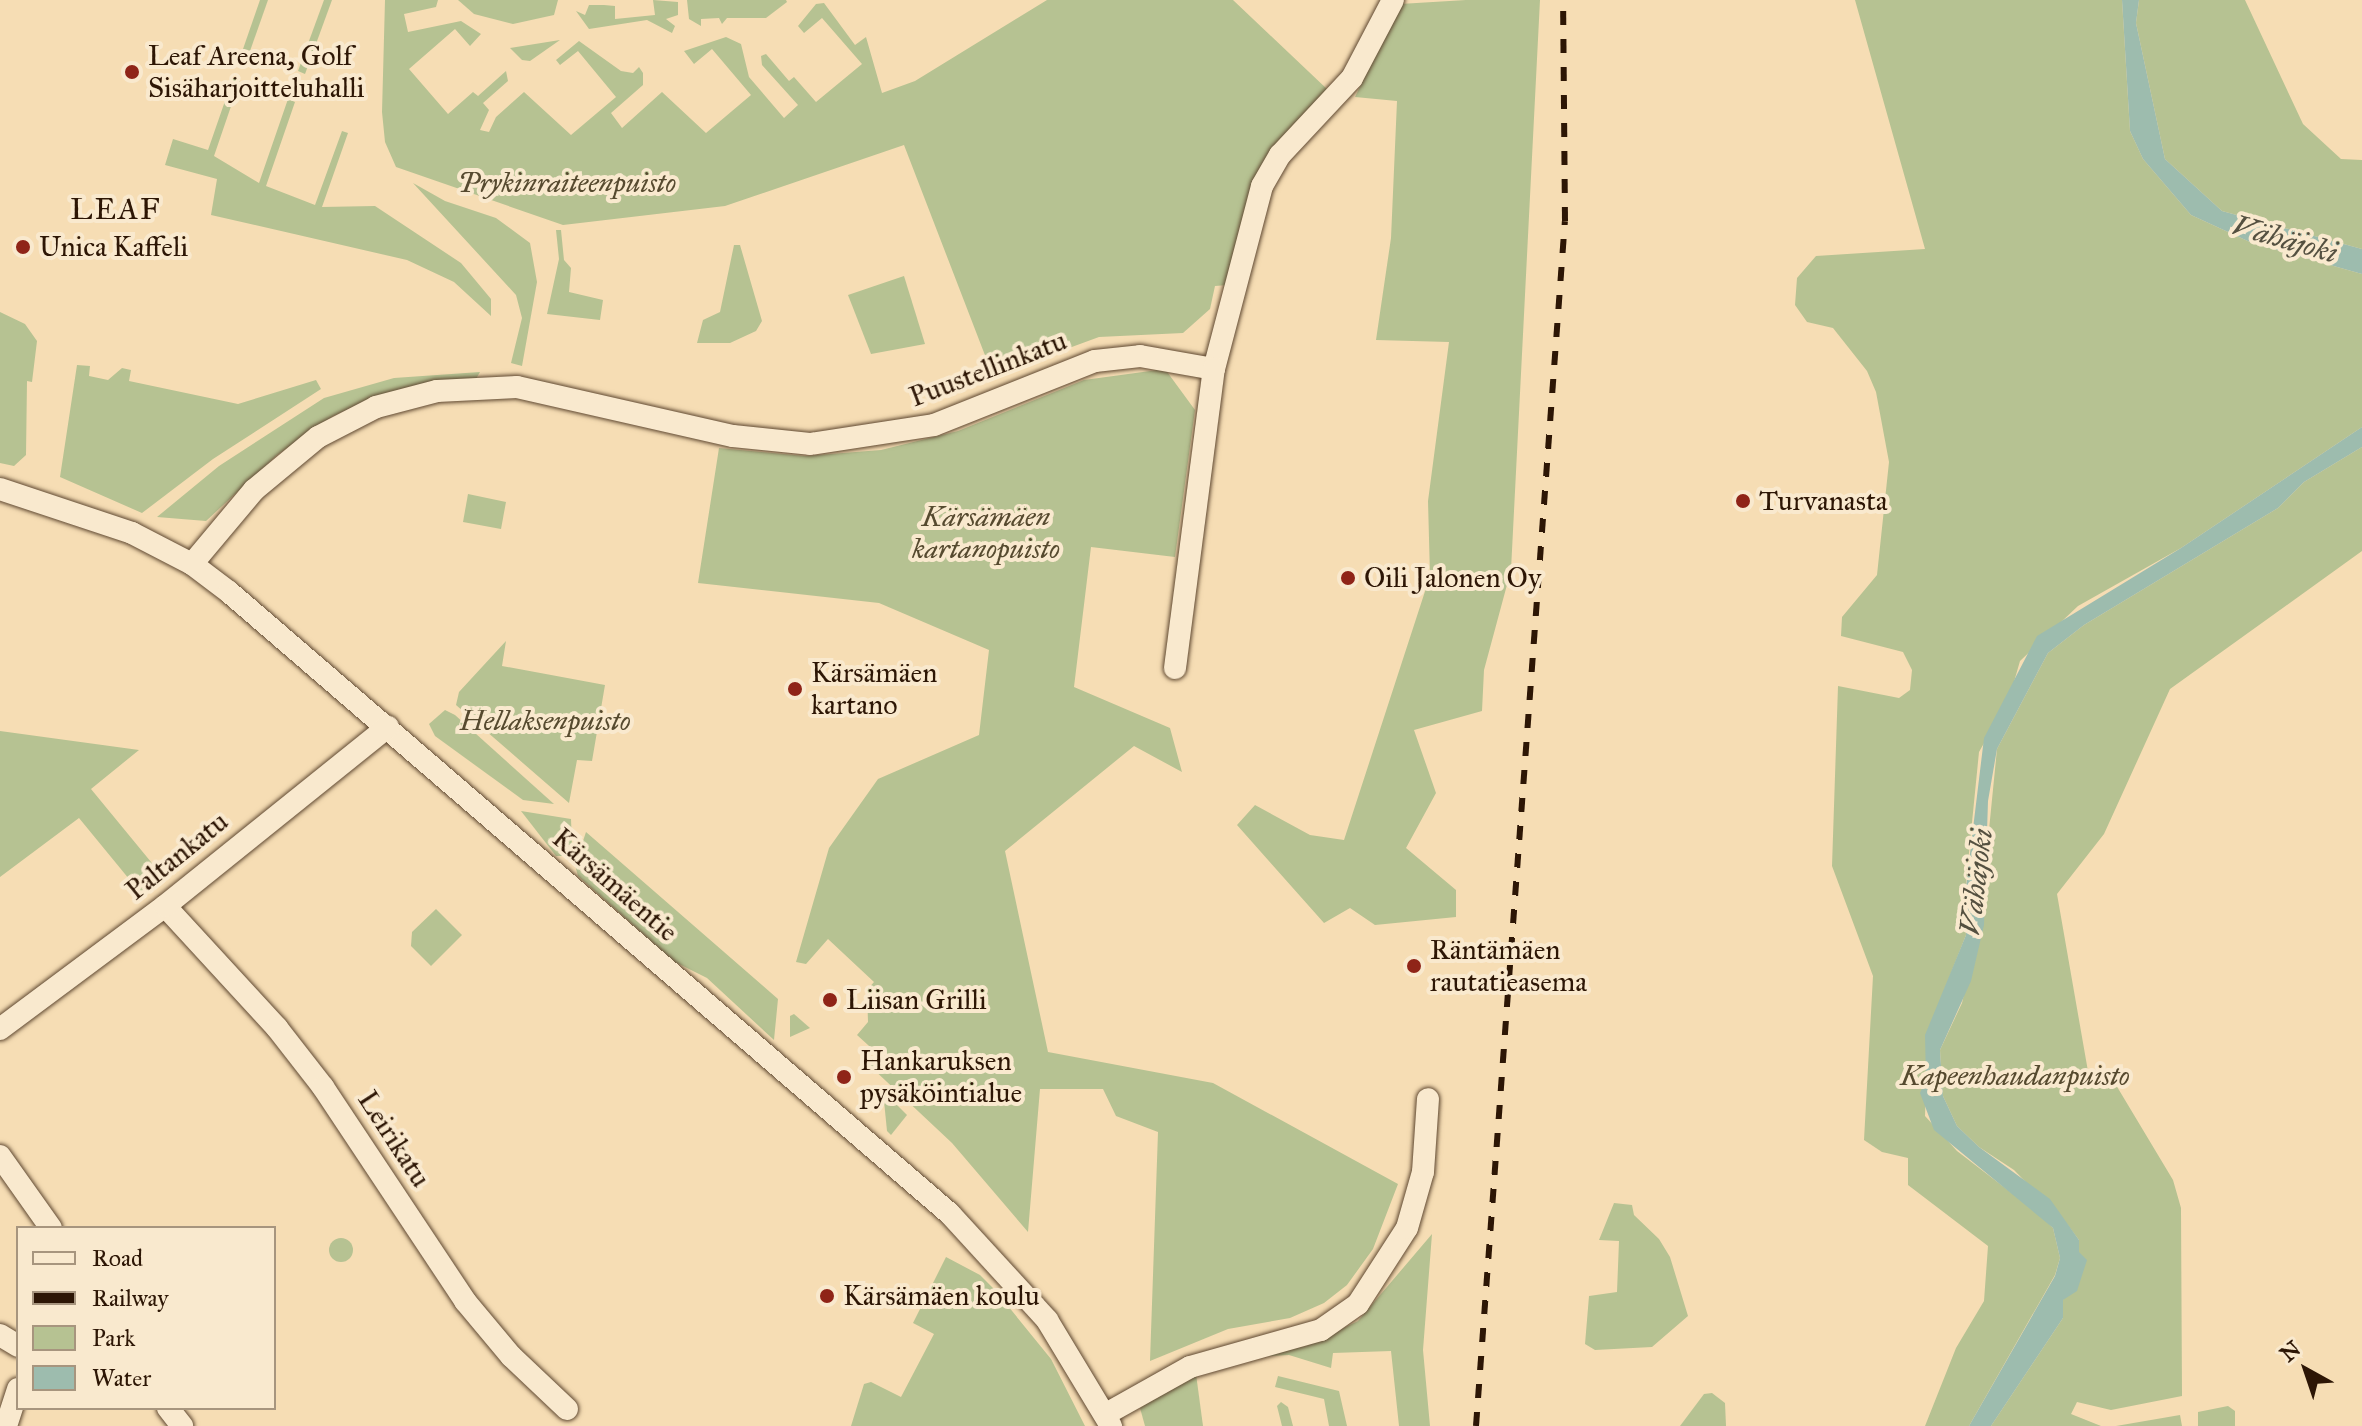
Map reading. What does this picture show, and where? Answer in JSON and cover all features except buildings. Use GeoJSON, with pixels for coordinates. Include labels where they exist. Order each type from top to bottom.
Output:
{"type":"FeatureCollection","features":[{"type":"Feature","properties":{"kind":"street"},"geometry":{"type":"LineString","coordinates":[[1175,668],[1214,369],[1262,186],[1280,155],[1352,78],[1393,0]]}},
{"type":"Feature","properties":{"kind":"street","name":"Puustellinkatu"},"geometry":{"type":"LineString","coordinates":[[192,564],[254,490],[318,437],[376,407],[437,391],[517,387],[733,436],[810,444],[934,425],[1095,361],[1140,356],[1214,369]]}},
{"type":"Feature","properties":{"kind":"street","name":"Kärsämäentie"},"geometry":{"type":"LineString","coordinates":[[0,489],[132,533],[192,564],[388,727],[950,1214],[1047,1320],[1109,1420]]}},
{"type":"Feature","properties":{"kind":"street","name":"Paltankatu"},"geometry":{"type":"LineString","coordinates":[[0,1029],[165,906],[388,727]]}},
{"type":"Feature","properties":{"kind":"street","name":"Leirikatu"},"geometry":{"type":"LineString","coordinates":[[165,906],[277,1028],[323,1087],[465,1301],[528,1374],[567,1409]]}},
{"type":"Feature","properties":{"kind":"street"},"geometry":{"type":"LineString","coordinates":[[1109,1420],[1190,1367],[1321,1330],[1358,1304],[1407,1228],[1423,1172],[1428,1099]]}},
{"type":"Feature","properties":{"kind":"street"},"geometry":{"type":"LineString","coordinates":[[0,1156],[50,1226]]}},
{"type":"Feature","properties":{"kind":"street"},"geometry":{"type":"LineString","coordinates":[[6,1426],[16,1395]]}},
{"type":"Feature","properties":{"kind":"street"},"geometry":{"type":"LineString","coordinates":[[170,1410],[182,1426]]}},
{"type":"Feature","properties":{"kind":"green space"},"geometry":{"type":"Polygon","coordinates":[[[260,0],[268,0],[250,51],[243,49],[260,0]]]}},
{"type":"Feature","properties":{"kind":"green space"},"geometry":{"type":"Polygon","coordinates":[[[324,0],[332,0],[305,74],[298,71],[324,0]]]}},
{"type":"Feature","properties":{"kind":"green space","name":"Prykinraiteenpuisto"},"geometry":{"type":"Polygon","coordinates":[[[385,0],[438,0],[436,7],[404,14],[408,32],[461,21],[481,34],[470,46],[455,29],[409,69],[448,114],[473,92],[478,96],[506,71],[508,81],[483,103],[489,110],[480,130],[489,132],[496,117],[524,92],[571,135],[616,97],[578,51],[560,65],[556,60],[579,41],[621,71],[633,73],[639,67],[643,73],[643,85],[611,113],[622,128],[662,92],[706,133],[751,95],[712,49],[694,64],[684,51],[726,37],[741,44],[749,77],[784,118],[798,105],[762,65],[761,56],[766,54],[789,81],[794,77],[816,102],[862,64],[822,18],[804,33],[798,26],[816,4],[824,3],[855,45],[866,37],[882,93],[915,81],[1047,0],[1233,0],[1328,90],[1293,131],[1228,285],[1215,286],[1210,309],[1183,333],[1099,337],[993,376],[904,145],[725,206],[563,225],[396,167],[385,142],[382,112],[385,0]]]}},
{"type":"Feature","properties":{"kind":"green space"},"geometry":{"type":"Polygon","coordinates":[[[458,0],[558,0],[554,15],[513,24],[474,14],[458,0]]]}},
{"type":"Feature","properties":{"kind":"green space"},"geometry":{"type":"Polygon","coordinates":[[[653,0],[678,2],[678,15],[666,19],[675,26],[672,33],[647,20],[589,29],[576,11],[585,15],[589,5],[604,5],[615,6],[615,19],[655,15],[653,0]]]}},
{"type":"Feature","properties":{"kind":"green space"},"geometry":{"type":"Polygon","coordinates":[[[687,0],[787,2],[766,18],[727,18],[722,24],[719,18],[701,19],[701,26],[689,19],[687,0]]]}},
{"type":"Feature","properties":{"kind":"green space"},"geometry":{"type":"Polygon","coordinates":[[[1540,0],[1511,570],[1484,670],[1482,711],[1414,730],[1436,793],[1406,848],[1456,890],[1456,917],[1375,925],[1350,908],[1324,923],[1237,825],[1255,805],[1310,835],[1344,840],[1430,576],[1428,501],[1449,342],[1376,340],[1391,238],[1397,101],[1355,97],[1400,4],[1540,0]]]}},
{"type":"Feature","properties":{"kind":"green space"},"geometry":{"type":"Polygon","coordinates":[[[1855,0],[2122,0],[2130,131],[2143,159],[2191,215],[2252,243],[2362,274],[2362,427],[2181,548],[2078,606],[2020,661],[2009,699],[1979,752],[1964,903],[1966,935],[1928,1031],[1925,1116],[1957,1151],[2053,1228],[2060,1258],[2055,1275],[1969,1426],[1925,1426],[1956,1348],[1984,1301],[1988,1246],[1908,1185],[1908,1158],[1882,1152],[1864,1140],[1873,976],[1832,866],[1838,686],[1899,698],[1910,690],[1912,670],[1903,652],[1841,636],[1842,617],[1877,575],[1889,462],[1876,392],[1867,371],[1833,328],[1807,322],[1795,305],[1797,278],[1816,256],[1925,249],[1855,0]]]}},
{"type":"Feature","properties":{"kind":"green space"},"geometry":{"type":"Polygon","coordinates":[[[2139,0],[2245,0],[2303,124],[2341,159],[2362,160],[2362,249],[2222,211],[2165,159],[2136,23],[2139,0]]]}},
{"type":"Feature","properties":{"kind":"green space"},"geometry":{"type":"Polygon","coordinates":[[[560,40],[530,61],[522,60],[510,48],[560,40]]]}},
{"type":"Feature","properties":{"kind":"green space"},"geometry":{"type":"Polygon","coordinates":[[[233,78],[240,80],[214,156],[259,183],[288,99],[295,102],[266,186],[315,205],[342,131],[348,133],[322,207],[375,206],[461,263],[491,299],[491,316],[454,282],[407,260],[211,215],[217,179],[165,165],[173,139],[208,150],[233,78]]]}},
{"type":"Feature","properties":{"kind":"green space"},"geometry":{"type":"Polygon","coordinates":[[[413,183],[445,201],[496,218],[530,243],[537,282],[522,366],[511,363],[522,318],[516,295],[413,183]]]}},
{"type":"Feature","properties":{"kind":"green space"},"geometry":{"type":"Polygon","coordinates":[[[556,230],[561,230],[564,260],[571,268],[569,292],[603,300],[600,320],[547,314],[559,259],[556,230]]]}},
{"type":"Feature","properties":{"kind":"green space"},"geometry":{"type":"Polygon","coordinates":[[[734,245],[740,245],[762,321],[756,331],[730,343],[697,343],[703,320],[720,312],[734,245]]]}},
{"type":"Feature","properties":{"kind":"green space"},"geometry":{"type":"Polygon","coordinates":[[[904,276],[925,344],[871,354],[848,295],[904,276]]]}},
{"type":"Feature","properties":{"kind":"green space"},"geometry":{"type":"Polygon","coordinates":[[[0,312],[25,324],[37,341],[32,382],[27,381],[26,455],[14,466],[0,463],[0,312]]]}},
{"type":"Feature","properties":{"kind":"green space"},"geometry":{"type":"Polygon","coordinates":[[[77,365],[90,366],[89,376],[108,380],[122,368],[131,370],[129,381],[238,404],[316,380],[321,389],[213,459],[142,513],[60,477],[77,365]]]}},
{"type":"Feature","properties":{"kind":"green space","name":"Kärsämäen kartanopuisto"},"geometry":{"type":"Polygon","coordinates":[[[1165,369],[1195,410],[1175,557],[1091,547],[1074,687],[1170,728],[1182,772],[1134,746],[1005,851],[1048,1052],[1213,1083],[1398,1184],[1373,1249],[1347,1285],[1324,1303],[1290,1318],[1228,1329],[1150,1361],[1158,1132],[1116,1116],[1103,1089],[1040,1089],[1028,1232],[952,1143],[870,1066],[879,1055],[857,1035],[868,1022],[867,990],[874,982],[828,939],[806,964],[796,962],[829,848],[878,779],[979,735],[989,650],[879,603],[698,583],[719,448],[805,456],[881,450],[958,431],[1084,380],[1165,369]]]}},
{"type":"Feature","properties":{"kind":"green space"},"geometry":{"type":"Polygon","coordinates":[[[480,372],[476,379],[362,403],[333,416],[277,455],[206,521],[157,517],[219,466],[324,398],[394,378],[480,372]]]}},
{"type":"Feature","properties":{"kind":"green space","name":"Kapeenhaudanpuisto"},"geometry":{"type":"Polygon","coordinates":[[[2362,447],[2362,551],[2170,689],[2104,834],[2057,894],[2089,1077],[2106,1073],[2113,1080],[2173,1180],[2181,1208],[2182,1396],[2111,1410],[2077,1402],[2071,1414],[2101,1426],[1991,1426],[2063,1318],[2063,1300],[2079,1252],[2079,1240],[2067,1224],[2014,1170],[1979,1147],[1957,1126],[1943,1096],[1940,1050],[1962,1003],[1979,931],[1997,749],[2048,653],[2084,625],[2278,508],[2304,482],[2362,447]]]}},
{"type":"Feature","properties":{"kind":"green space"},"geometry":{"type":"Polygon","coordinates":[[[468,494],[506,502],[501,529],[463,522],[468,494]]]}},
{"type":"Feature","properties":{"kind":"green space","name":"Hellaksenpuisto"},"geometry":{"type":"Polygon","coordinates":[[[506,641],[502,666],[605,685],[592,761],[577,760],[569,803],[456,705],[459,692],[506,641]]]}},
{"type":"Feature","properties":{"kind":"green space"},"geometry":{"type":"Polygon","coordinates":[[[445,710],[455,715],[554,804],[523,800],[435,736],[429,724],[445,710]]]}},
{"type":"Feature","properties":{"kind":"green space"},"geometry":{"type":"Polygon","coordinates":[[[0,731],[139,750],[91,789],[165,879],[143,896],[79,818],[0,877],[0,731]]]}},
{"type":"Feature","properties":{"kind":"green space"},"geometry":{"type":"Polygon","coordinates":[[[521,811],[571,819],[572,846],[565,856],[556,856],[521,811]]]}},
{"type":"Feature","properties":{"kind":"green space"},"geometry":{"type":"Polygon","coordinates":[[[586,832],[778,999],[774,1040],[707,978],[675,962],[578,876],[575,865],[586,832]]]}},
{"type":"Feature","properties":{"kind":"green space"},"geometry":{"type":"Polygon","coordinates":[[[436,909],[462,935],[431,966],[411,946],[412,932],[436,909]]]}},
{"type":"Feature","properties":{"kind":"green space"},"geometry":{"type":"Polygon","coordinates":[[[794,1014],[810,1028],[790,1037],[790,1016],[794,1014]]]}},
{"type":"Feature","properties":{"kind":"green space"},"geometry":{"type":"Polygon","coordinates":[[[883,1091],[907,1115],[891,1135],[887,1131],[883,1091]]]}},
{"type":"Feature","properties":{"kind":"green space"},"geometry":{"type":"Polygon","coordinates":[[[1614,1203],[1632,1205],[1634,1215],[1659,1239],[1670,1257],[1688,1316],[1652,1347],[1595,1350],[1585,1344],[1589,1296],[1617,1292],[1619,1241],[1599,1240],[1614,1203]]]}},
{"type":"Feature","properties":{"kind":"green space"},"geometry":{"type":"Polygon","coordinates":[[[1432,1234],[1423,1350],[1430,1426],[1399,1426],[1391,1351],[1333,1353],[1331,1368],[1289,1355],[1253,1357],[1306,1346],[1358,1321],[1432,1234]]]}},
{"type":"Feature","properties":{"kind":"green space"},"geometry":{"type":"Polygon","coordinates":[[[341,1238],[352,1245],[353,1250],[346,1261],[341,1262],[330,1255],[329,1250],[336,1239],[341,1238]]]}},
{"type":"Feature","properties":{"kind":"green space"},"geometry":{"type":"Polygon","coordinates":[[[946,1257],[980,1275],[995,1290],[1051,1359],[1085,1426],[851,1426],[864,1384],[871,1382],[901,1397],[934,1334],[913,1323],[946,1257]]]}},
{"type":"Feature","properties":{"kind":"green space"},"geometry":{"type":"Polygon","coordinates":[[[1196,1374],[1203,1426],[1145,1426],[1140,1408],[1196,1374]]]}},
{"type":"Feature","properties":{"kind":"green space"},"geometry":{"type":"Polygon","coordinates":[[[1278,1376],[1339,1391],[1347,1426],[1329,1426],[1324,1399],[1275,1387],[1278,1376]]]}},
{"type":"Feature","properties":{"kind":"green space"},"geometry":{"type":"Polygon","coordinates":[[[1712,1393],[1725,1403],[1726,1426],[1680,1426],[1704,1394],[1712,1393]]]}},
{"type":"Feature","properties":{"kind":"green space"},"geometry":{"type":"Polygon","coordinates":[[[1281,1402],[1288,1407],[1293,1426],[1282,1426],[1277,1406],[1281,1402]]]}},
{"type":"Feature","properties":{"kind":"green space"},"geometry":{"type":"Polygon","coordinates":[[[2228,1406],[2235,1411],[2235,1426],[2198,1426],[2198,1412],[2228,1406]]]}},
{"type":"Feature","properties":{"kind":"green space"},"geometry":{"type":"Polygon","coordinates":[[[2180,1415],[2182,1426],[2116,1426],[2180,1415]]]}},
{"type":"Feature","properties":{"kind":"water","name":"Vähäjoki"},"geometry":{"type":"Polygon","coordinates":[[[2122,0],[2139,0],[2136,23],[2165,159],[2222,211],[2362,249],[2362,274],[2252,243],[2191,215],[2143,159],[2130,131],[2122,0]]]}},
{"type":"Feature","properties":{"kind":"water","name":"Vähäjoki"},"geometry":{"type":"Polygon","coordinates":[[[2362,427],[2362,447],[2304,482],[2278,508],[2084,625],[2048,653],[1997,749],[1988,801],[1984,925],[1971,981],[1940,1050],[1943,1096],[1957,1126],[1979,1147],[2050,1199],[2079,1240],[2079,1252],[2087,1260],[2077,1291],[2063,1300],[2063,1318],[1991,1426],[1969,1426],[2055,1276],[2060,1258],[2053,1228],[1934,1130],[1920,1093],[1926,1080],[1925,1035],[1966,935],[1964,903],[1984,738],[2037,636],[2181,548],[2362,427]]]}},
{"type":"Feature","properties":{"kind":"railway"},"geometry":{"type":"LineString","coordinates":[[1476,1426],[1565,221],[1563,0]]}},
{"type":"Feature","properties":{"kind":"place","name":"Leaf Areena, Golf Sisäharjoitteluhalli"},"geometry":{"type":"Point","coordinates":[132,72]}},
{"type":"Feature","properties":{"kind":"place","name":"Unica Kaffeli"},"geometry":{"type":"Point","coordinates":[23,247]}},
{"type":"Feature","properties":{"kind":"place","name":"Turvanasta"},"geometry":{"type":"Point","coordinates":[1743,501]}},
{"type":"Feature","properties":{"kind":"place","name":"Oili Jalonen Oy"},"geometry":{"type":"Point","coordinates":[1348,578]}},
{"type":"Feature","properties":{"kind":"place","name":"Kärsämäen kartano"},"geometry":{"type":"Point","coordinates":[795,689]}},
{"type":"Feature","properties":{"kind":"place","name":"Räntämäen rautatieasema"},"geometry":{"type":"Point","coordinates":[1414,966]}},
{"type":"Feature","properties":{"kind":"place","name":"Liisan Grilli"},"geometry":{"type":"Point","coordinates":[830,1000]}},
{"type":"Feature","properties":{"kind":"place","name":"Hankaruksen pysäköintialue"},"geometry":{"type":"Point","coordinates":[844,1077]}},
{"type":"Feature","properties":{"kind":"place","name":"Kärsämäen koulu"},"geometry":{"type":"Point","coordinates":[827,1296]}},
{"type":"Feature","properties":{"kind":"district","name":"LEAF"},"geometry":{"type":"Point","coordinates":[116,209]}}]}
